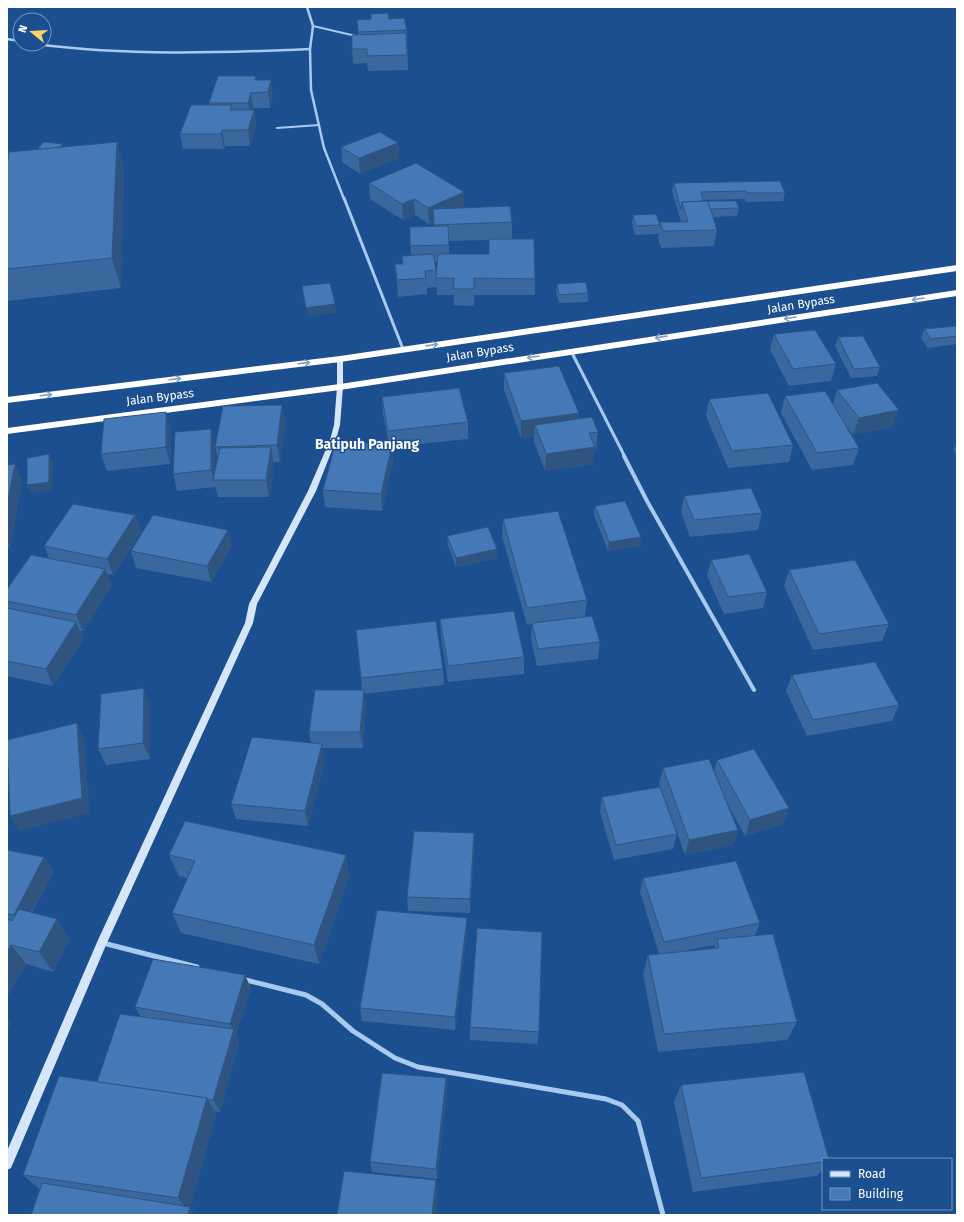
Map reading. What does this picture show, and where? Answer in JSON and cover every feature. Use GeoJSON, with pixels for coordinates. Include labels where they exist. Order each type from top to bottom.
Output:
{"type":"FeatureCollection","features":[{"type":"Feature","properties":{"kind":"highway","name":"Jalan Bypass"},"geometry":{"type":"LineString","coordinates":[[7,400],[340,359],[957,268]]}},
{"type":"Feature","properties":{"kind":"highway","name":"Jalan Bypass"},"geometry":{"type":"LineString","coordinates":[[7,431],[340,387],[957,293]]}},
{"type":"Feature","properties":{"kind":"street"},"geometry":{"type":"LineString","coordinates":[[307,7],[310,13],[312,26],[310,49],[311,90],[324,148],[403,349]]}},
{"type":"Feature","properties":{"kind":"street"},"geometry":{"type":"LineString","coordinates":[[52,47],[73,50],[118,53],[189,54],[310,49]]}},
{"type":"Feature","properties":{"kind":"street"},"geometry":{"type":"LineString","coordinates":[[571,351],[647,501],[754,690]]}},
{"type":"Feature","properties":{"kind":"street"},"geometry":{"type":"LineString","coordinates":[[7,1164],[102,943],[249,623],[253,604],[312,492],[333,440],[337,425],[340,387],[340,359]]}},
{"type":"Feature","properties":{"kind":"street"},"geometry":{"type":"LineString","coordinates":[[102,943],[200,968]]}},
{"type":"Feature","properties":{"kind":"street"},"geometry":{"type":"LineString","coordinates":[[238,978],[306,995],[322,1004],[359,1035],[395,1058],[418,1067],[606,1099],[622,1104],[638,1121],[663,1215]]}},
{"type":"Feature","properties":{"kind":"lane"},"geometry":{"type":"LineString","coordinates":[[312,26],[356,36]]}},
{"type":"Feature","properties":{"kind":"lane"},"geometry":{"type":"LineString","coordinates":[[277,128],[319,125]]}},
{"type":"Feature","properties":{"kind":"building"},"geometry":{"type":"Polygon","coordinates":[[[388,13],[389,19],[404,18],[407,30],[358,32],[357,20],[371,19],[371,14],[388,13]]]}},
{"type":"Feature","properties":{"kind":"building"},"geometry":{"type":"Polygon","coordinates":[[[406,33],[407,55],[367,56],[367,49],[352,49],[352,35],[406,33]]]}},
{"type":"Feature","properties":{"kind":"building"},"geometry":{"type":"Polygon","coordinates":[[[218,76],[256,76],[255,80],[271,80],[268,92],[251,93],[248,103],[209,103],[218,76]]]}},
{"type":"Feature","properties":{"kind":"building"},"geometry":{"type":"Polygon","coordinates":[[[191,105],[232,105],[230,110],[254,110],[248,130],[222,130],[221,134],[180,134],[191,105]]]}},
{"type":"Feature","properties":{"kind":"building"},"geometry":{"type":"Polygon","coordinates":[[[380,132],[398,143],[359,158],[341,147],[380,132]]]}},
{"type":"Feature","properties":{"kind":"building"},"geometry":{"type":"Polygon","coordinates":[[[44,142],[63,144],[59,148],[37,149],[44,142]]]}},
{"type":"Feature","properties":{"kind":"building"},"geometry":{"type":"Polygon","coordinates":[[[117,142],[112,258],[7,269],[7,166],[9,152],[117,142]]]}},
{"type":"Feature","properties":{"kind":"building"},"geometry":{"type":"Polygon","coordinates":[[[416,163],[464,192],[428,208],[414,199],[402,204],[369,183],[416,163]]]}},
{"type":"Feature","properties":{"kind":"building"},"geometry":{"type":"Polygon","coordinates":[[[780,181],[785,193],[747,193],[746,191],[701,192],[703,201],[682,202],[681,210],[674,183],[780,181]]]}},
{"type":"Feature","properties":{"kind":"building"},"geometry":{"type":"Polygon","coordinates":[[[708,201],[717,230],[663,231],[660,222],[688,222],[682,202],[708,201]]]}},
{"type":"Feature","properties":{"kind":"building"},"geometry":{"type":"Polygon","coordinates":[[[708,201],[736,201],[739,208],[710,209],[708,201]]]}},
{"type":"Feature","properties":{"kind":"building"},"geometry":{"type":"Polygon","coordinates":[[[510,206],[512,222],[434,225],[433,209],[510,206]]]}},
{"type":"Feature","properties":{"kind":"building"},"geometry":{"type":"Polygon","coordinates":[[[656,214],[660,225],[636,226],[633,215],[656,214]]]}},
{"type":"Feature","properties":{"kind":"building"},"geometry":{"type":"Polygon","coordinates":[[[448,226],[449,245],[410,246],[410,227],[448,226]]]}},
{"type":"Feature","properties":{"kind":"building"},"geometry":{"type":"Polygon","coordinates":[[[489,239],[534,239],[535,279],[474,278],[474,289],[453,289],[454,278],[436,278],[438,254],[489,254],[489,239]]]}},
{"type":"Feature","properties":{"kind":"building"},"geometry":{"type":"Polygon","coordinates":[[[433,254],[436,270],[425,271],[426,278],[397,280],[395,264],[403,264],[402,256],[433,254]]]}},
{"type":"Feature","properties":{"kind":"building"},"geometry":{"type":"Polygon","coordinates":[[[586,282],[588,293],[559,295],[557,284],[586,282]]]}},
{"type":"Feature","properties":{"kind":"building"},"geometry":{"type":"Polygon","coordinates":[[[330,283],[335,304],[306,308],[302,286],[330,283]]]}},
{"type":"Feature","properties":{"kind":"building"},"geometry":{"type":"Polygon","coordinates":[[[957,326],[957,336],[931,339],[924,329],[957,326]]]}},
{"type":"Feature","properties":{"kind":"building"},"geometry":{"type":"Polygon","coordinates":[[[815,330],[836,364],[793,369],[774,334],[815,330]]]}},
{"type":"Feature","properties":{"kind":"building"},"geometry":{"type":"Polygon","coordinates":[[[863,336],[880,367],[854,369],[838,337],[863,336]]]}},
{"type":"Feature","properties":{"kind":"building"},"geometry":{"type":"Polygon","coordinates":[[[559,366],[579,413],[521,421],[504,373],[559,366]]]}},
{"type":"Feature","properties":{"kind":"building"},"geometry":{"type":"Polygon","coordinates":[[[877,383],[899,410],[859,418],[837,390],[877,383]]]}},
{"type":"Feature","properties":{"kind":"building"},"geometry":{"type":"Polygon","coordinates":[[[459,388],[468,422],[388,431],[382,397],[459,388]]]}},
{"type":"Feature","properties":{"kind":"building"},"geometry":{"type":"Polygon","coordinates":[[[825,391],[859,448],[817,453],[785,396],[825,391]]]}},
{"type":"Feature","properties":{"kind":"building"},"geometry":{"type":"Polygon","coordinates":[[[768,393],[793,445],[732,451],[709,399],[768,393]]]}},
{"type":"Feature","properties":{"kind":"building"},"geometry":{"type":"Polygon","coordinates":[[[282,405],[277,445],[215,447],[223,406],[282,405]]]}},
{"type":"Feature","properties":{"kind":"building"},"geometry":{"type":"Polygon","coordinates":[[[166,412],[166,447],[101,454],[104,419],[166,412]]]}},
{"type":"Feature","properties":{"kind":"building"},"geometry":{"type":"Polygon","coordinates":[[[592,417],[598,432],[589,433],[595,447],[546,454],[535,425],[592,417]]]}},
{"type":"Feature","properties":{"kind":"building"},"geometry":{"type":"Polygon","coordinates":[[[211,429],[211,470],[173,474],[175,432],[211,429]]]}},
{"type":"Feature","properties":{"kind":"building"},"geometry":{"type":"Polygon","coordinates":[[[336,441],[392,445],[381,494],[323,490],[336,441]]]}},
{"type":"Feature","properties":{"kind":"building"},"geometry":{"type":"Polygon","coordinates":[[[271,447],[266,480],[213,480],[220,448],[271,447]]]}},
{"type":"Feature","properties":{"kind":"building"},"geometry":{"type":"Polygon","coordinates":[[[49,454],[49,482],[27,485],[27,458],[49,454]]]}},
{"type":"Feature","properties":{"kind":"building"},"geometry":{"type":"Polygon","coordinates":[[[15,464],[7,504],[7,465],[15,464]]]}},
{"type":"Feature","properties":{"kind":"building"},"geometry":{"type":"Polygon","coordinates":[[[751,488],[762,513],[694,520],[684,496],[751,488]]]}},
{"type":"Feature","properties":{"kind":"building"},"geometry":{"type":"Polygon","coordinates":[[[625,501],[641,537],[609,542],[595,506],[625,501]]]}},
{"type":"Feature","properties":{"kind":"building"},"geometry":{"type":"Polygon","coordinates":[[[73,504],[135,515],[107,559],[44,546],[73,504]]]}},
{"type":"Feature","properties":{"kind":"building"},"geometry":{"type":"Polygon","coordinates":[[[558,511],[587,600],[527,608],[503,519],[558,511]]]}},
{"type":"Feature","properties":{"kind":"building"},"geometry":{"type":"Polygon","coordinates":[[[153,515],[228,530],[207,566],[131,551],[153,515]]]}},
{"type":"Feature","properties":{"kind":"building"},"geometry":{"type":"Polygon","coordinates":[[[488,527],[497,549],[456,558],[447,536],[488,527]]]}},
{"type":"Feature","properties":{"kind":"building"},"geometry":{"type":"Polygon","coordinates":[[[749,554],[767,592],[728,597],[711,560],[749,554]]]}},
{"type":"Feature","properties":{"kind":"building"},"geometry":{"type":"Polygon","coordinates":[[[31,555],[105,569],[76,615],[7,601],[7,589],[31,555]]]}},
{"type":"Feature","properties":{"kind":"building"},"geometry":{"type":"Polygon","coordinates":[[[855,560],[889,624],[819,634],[789,570],[855,560]]]}},
{"type":"Feature","properties":{"kind":"building"},"geometry":{"type":"Polygon","coordinates":[[[7,608],[76,622],[46,669],[7,661],[7,608]]]}},
{"type":"Feature","properties":{"kind":"building"},"geometry":{"type":"Polygon","coordinates":[[[514,611],[524,657],[448,666],[440,619],[514,611]]]}},
{"type":"Feature","properties":{"kind":"building"},"geometry":{"type":"Polygon","coordinates":[[[592,616],[600,642],[538,649],[532,623],[592,616]]]}},
{"type":"Feature","properties":{"kind":"building"},"geometry":{"type":"Polygon","coordinates":[[[436,621],[443,669],[361,678],[356,630],[436,621]]]}},
{"type":"Feature","properties":{"kind":"building"},"geometry":{"type":"Polygon","coordinates":[[[875,662],[899,705],[813,720],[792,675],[875,662]]]}},
{"type":"Feature","properties":{"kind":"building"},"geometry":{"type":"Polygon","coordinates":[[[144,688],[143,743],[98,749],[101,694],[144,688]]]}},
{"type":"Feature","properties":{"kind":"building"},"geometry":{"type":"Polygon","coordinates":[[[315,690],[364,690],[360,732],[309,732],[315,690]]]}},
{"type":"Feature","properties":{"kind":"building"},"geometry":{"type":"Polygon","coordinates":[[[77,723],[82,798],[10,816],[7,740],[77,723]]]}},
{"type":"Feature","properties":{"kind":"building"},"geometry":{"type":"Polygon","coordinates":[[[252,737],[322,744],[305,811],[231,804],[252,737]]]}},
{"type":"Feature","properties":{"kind":"building"},"geometry":{"type":"Polygon","coordinates":[[[754,749],[789,808],[750,820],[717,760],[754,749]]]}},
{"type":"Feature","properties":{"kind":"building"},"geometry":{"type":"Polygon","coordinates":[[[709,759],[738,830],[689,840],[663,768],[709,759]]]}},
{"type":"Feature","properties":{"kind":"building"},"geometry":{"type":"Polygon","coordinates":[[[660,787],[677,834],[616,845],[602,797],[660,787]]]}},
{"type":"Feature","properties":{"kind":"building"},"geometry":{"type":"Polygon","coordinates":[[[185,821],[346,855],[314,945],[172,913],[195,861],[169,855],[185,821]]]}},
{"type":"Feature","properties":{"kind":"building"},"geometry":{"type":"Polygon","coordinates":[[[414,831],[474,833],[470,899],[407,897],[414,831]]]}},
{"type":"Feature","properties":{"kind":"building"},"geometry":{"type":"Polygon","coordinates":[[[7,850],[44,857],[14,915],[7,914],[7,850]]]}},
{"type":"Feature","properties":{"kind":"building"},"geometry":{"type":"Polygon","coordinates":[[[736,861],[760,923],[664,942],[643,878],[736,861]]]}},
{"type":"Feature","properties":{"kind":"building"},"geometry":{"type":"Polygon","coordinates":[[[19,909],[57,919],[39,952],[11,945],[7,952],[7,919],[12,921],[19,909]]]}},
{"type":"Feature","properties":{"kind":"building"},"geometry":{"type":"Polygon","coordinates":[[[377,910],[467,918],[455,1017],[360,1008],[377,910]]]}},
{"type":"Feature","properties":{"kind":"building"},"geometry":{"type":"Polygon","coordinates":[[[477,928],[542,932],[539,1032],[470,1027],[477,928]]]}},
{"type":"Feature","properties":{"kind":"building"},"geometry":{"type":"Polygon","coordinates":[[[773,934],[797,1022],[664,1034],[648,955],[719,948],[717,939],[773,934]]]}},
{"type":"Feature","properties":{"kind":"building"},"geometry":{"type":"Polygon","coordinates":[[[153,959],[245,975],[230,1024],[135,1007],[153,959]]]}},
{"type":"Feature","properties":{"kind":"building"},"geometry":{"type":"Polygon","coordinates":[[[120,1014],[234,1029],[213,1100],[97,1082],[120,1014]]]}},
{"type":"Feature","properties":{"kind":"building"},"geometry":{"type":"Polygon","coordinates":[[[804,1072],[829,1158],[822,1158],[822,1162],[701,1178],[681,1085],[804,1072]]]}},
{"type":"Feature","properties":{"kind":"building"},"geometry":{"type":"Polygon","coordinates":[[[382,1073],[446,1078],[436,1169],[370,1162],[382,1073]]]}},
{"type":"Feature","properties":{"kind":"building"},"geometry":{"type":"Polygon","coordinates":[[[59,1076],[207,1098],[178,1198],[23,1175],[59,1076]]]}},
{"type":"Feature","properties":{"kind":"building"},"geometry":{"type":"Polygon","coordinates":[[[344,1171],[436,1180],[432,1215],[337,1215],[344,1171]]]}},
{"type":"Feature","properties":{"kind":"building"},"geometry":{"type":"Polygon","coordinates":[[[42,1183],[190,1207],[188,1215],[31,1215],[42,1183]]]}},
{"type":"Feature","properties":{"kind":"district","name":"Batipuh Panjang"},"geometry":{"type":"Point","coordinates":[367,444]}}]}
